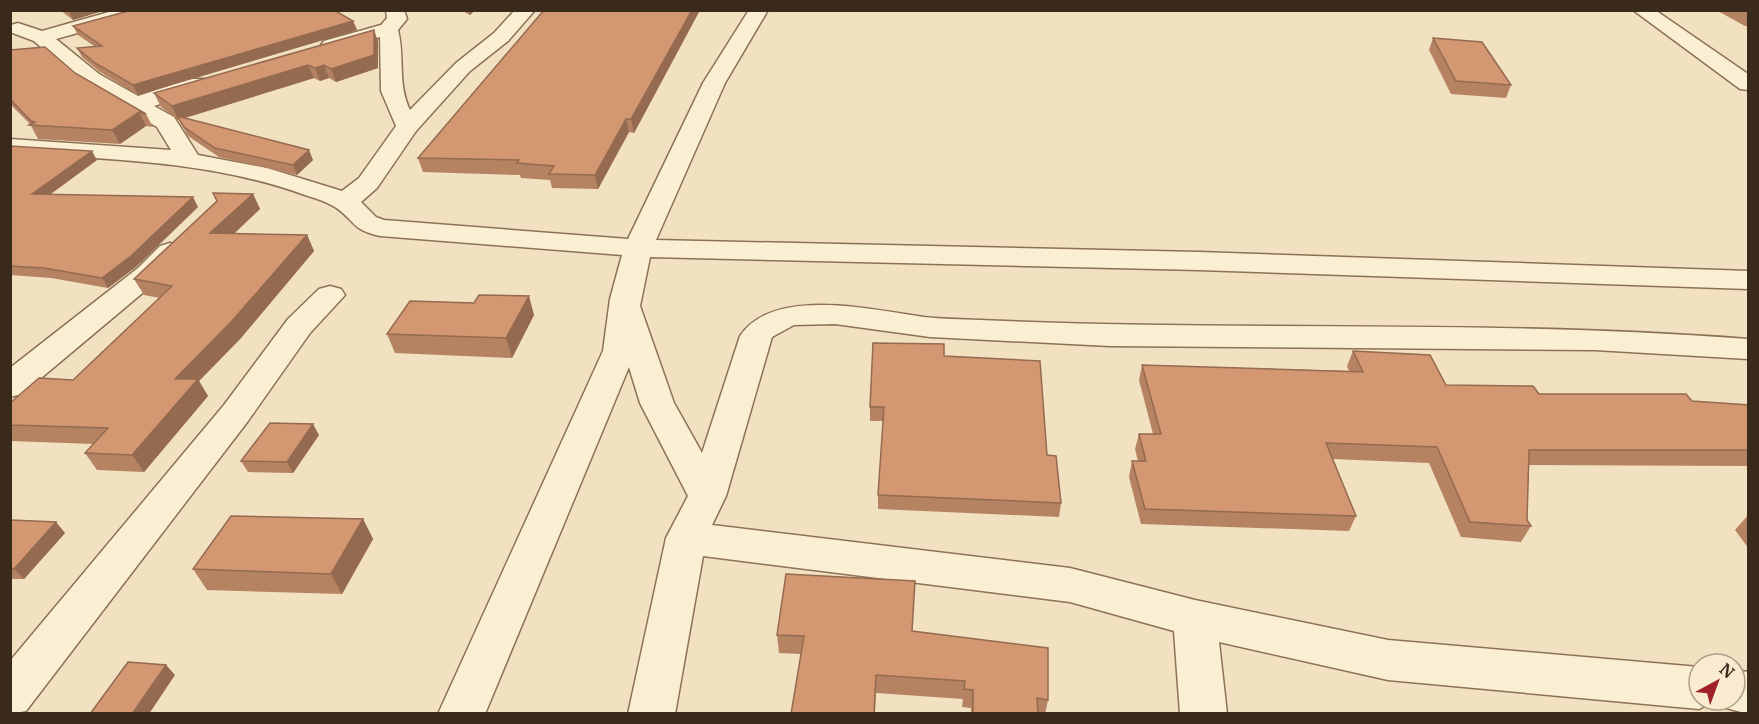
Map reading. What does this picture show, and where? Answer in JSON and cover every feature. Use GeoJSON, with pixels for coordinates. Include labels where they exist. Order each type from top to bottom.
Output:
{"type":"FeatureCollection","features":[{"type":"Feature","properties":{"kind":"street"},"geometry":{"type":"LineString","coordinates":[[41,37],[139,10]]}},
{"type":"Feature","properties":{"kind":"street"},"geometry":{"type":"LineString","coordinates":[[345,202],[368,183],[408,126],[463,67],[501,37],[526,10]]}},
{"type":"Feature","properties":{"kind":"street"},"geometry":{"type":"LineString","coordinates":[[461,714],[618,351],[625,300],[638,248],[714,83],[759,10]]}},
{"type":"Feature","properties":{"kind":"street"},"geometry":{"type":"LineString","coordinates":[[1642,10],[1749,84]]}},
{"type":"Feature","properties":{"kind":"street"},"geometry":{"type":"LineString","coordinates":[[309,52],[391,20],[390,76],[394,104],[408,126]]}},
{"type":"Feature","properties":{"kind":"street"},"geometry":{"type":"LineString","coordinates":[[13,25],[41,37],[91,79],[166,122],[188,158]]}},
{"type":"Feature","properties":{"kind":"street"},"geometry":{"type":"LineString","coordinates":[[137,104],[220,77]]}},
{"type":"Feature","properties":{"kind":"street"},"geometry":{"type":"LineString","coordinates":[[10,146],[188,158],[284,179],[345,202],[366,223],[380,228],[638,248],[1211,261],[1749,280]]}},
{"type":"Feature","properties":{"kind":"street"},"geometry":{"type":"LineString","coordinates":[[10,386],[148,274],[194,230]]}},
{"type":"Feature","properties":{"kind":"street"},"geometry":{"type":"LineString","coordinates":[[10,696],[236,413],[299,326],[330,295]]}},
{"type":"Feature","properties":{"kind":"street"},"geometry":{"type":"LineString","coordinates":[[625,300],[657,403],[707,496]]}},
{"type":"Feature","properties":{"kind":"street"},"geometry":{"type":"LineString","coordinates":[[651,714],[686,538],[707,496],[756,336],[762,328],[794,316],[835,315],[930,327],[1110,336],[1584,340],[1749,349]]}},
{"type":"Feature","properties":{"kind":"street"},"geometry":{"type":"LineString","coordinates":[[686,538],[1070,585],[1195,618],[1388,660],[1687,687]]}},
{"type":"Feature","properties":{"kind":"street"},"geometry":{"type":"LineString","coordinates":[[1195,618],[1204,714]]}},
{"type":"Feature","properties":{"kind":"building"},"geometry":{"type":"Polygon","coordinates":[[[132,10],[334,10],[353,21],[133,85],[95,63],[77,48],[102,46],[73,26],[132,10]]]}},
{"type":"Feature","properties":{"kind":"building"},"geometry":{"type":"Polygon","coordinates":[[[544,10],[692,10],[631,119],[626,119],[595,175],[549,174],[554,166],[517,163],[519,160],[418,158],[544,10]]]}},
{"type":"Feature","properties":{"kind":"building"},"geometry":{"type":"Polygon","coordinates":[[[374,30],[374,55],[331,69],[324,65],[315,68],[308,65],[172,106],[154,93],[374,30]]]}},
{"type":"Feature","properties":{"kind":"building"},"geometry":{"type":"Polygon","coordinates":[[[1433,38],[1482,42],[1511,85],[1456,81],[1433,38]]]}},
{"type":"Feature","properties":{"kind":"building"},"geometry":{"type":"Polygon","coordinates":[[[45,47],[75,73],[146,114],[139,112],[112,130],[29,125],[35,122],[31,121],[10,99],[10,50],[45,47]]]}},
{"type":"Feature","properties":{"kind":"building"},"geometry":{"type":"Polygon","coordinates":[[[177,116],[309,150],[293,165],[215,148],[184,127],[177,116]]]}},
{"type":"Feature","properties":{"kind":"building"},"geometry":{"type":"Polygon","coordinates":[[[10,146],[92,151],[32,194],[193,197],[131,256],[102,278],[44,268],[10,266],[10,146]]]}},
{"type":"Feature","properties":{"kind":"building"},"geometry":{"type":"Polygon","coordinates":[[[213,193],[253,194],[210,233],[307,235],[232,321],[175,379],[198,379],[132,455],[85,453],[108,428],[10,425],[10,403],[39,378],[73,380],[172,286],[134,279],[217,201],[213,193]]]}},
{"type":"Feature","properties":{"kind":"building"},"geometry":{"type":"Polygon","coordinates":[[[479,295],[529,296],[506,338],[387,334],[410,301],[474,303],[479,295]]]}},
{"type":"Feature","properties":{"kind":"building"},"geometry":{"type":"Polygon","coordinates":[[[873,343],[944,344],[944,356],[1040,361],[1047,455],[1056,456],[1061,503],[878,495],[884,407],[870,407],[873,343]]]}},
{"type":"Feature","properties":{"kind":"building"},"geometry":{"type":"Polygon","coordinates":[[[1353,351],[1430,355],[1446,385],[1533,386],[1539,394],[1686,394],[1692,401],[1749,405],[1749,450],[1529,450],[1527,520],[1531,526],[1470,522],[1437,447],[1326,443],[1356,516],[1145,509],[1132,461],[1146,461],[1139,434],[1161,434],[1142,365],[1363,372],[1353,351]]]}},
{"type":"Feature","properties":{"kind":"building"},"geometry":{"type":"Polygon","coordinates":[[[270,423],[313,424],[287,462],[241,461],[270,423]]]}},
{"type":"Feature","properties":{"kind":"building"},"geometry":{"type":"Polygon","coordinates":[[[231,516],[363,519],[331,574],[193,569],[231,516]]]}},
{"type":"Feature","properties":{"kind":"building"},"geometry":{"type":"Polygon","coordinates":[[[10,520],[56,522],[14,569],[10,568],[10,520]]]}},
{"type":"Feature","properties":{"kind":"building"},"geometry":{"type":"Polygon","coordinates":[[[786,574],[915,581],[912,631],[1048,648],[1048,700],[1037,698],[1038,714],[973,714],[973,690],[964,689],[965,681],[876,675],[874,714],[791,714],[804,636],[777,635],[786,574]]]}},
{"type":"Feature","properties":{"kind":"building"},"geometry":{"type":"Polygon","coordinates":[[[128,662],[166,665],[132,714],[90,714],[128,662]]]}}]}
